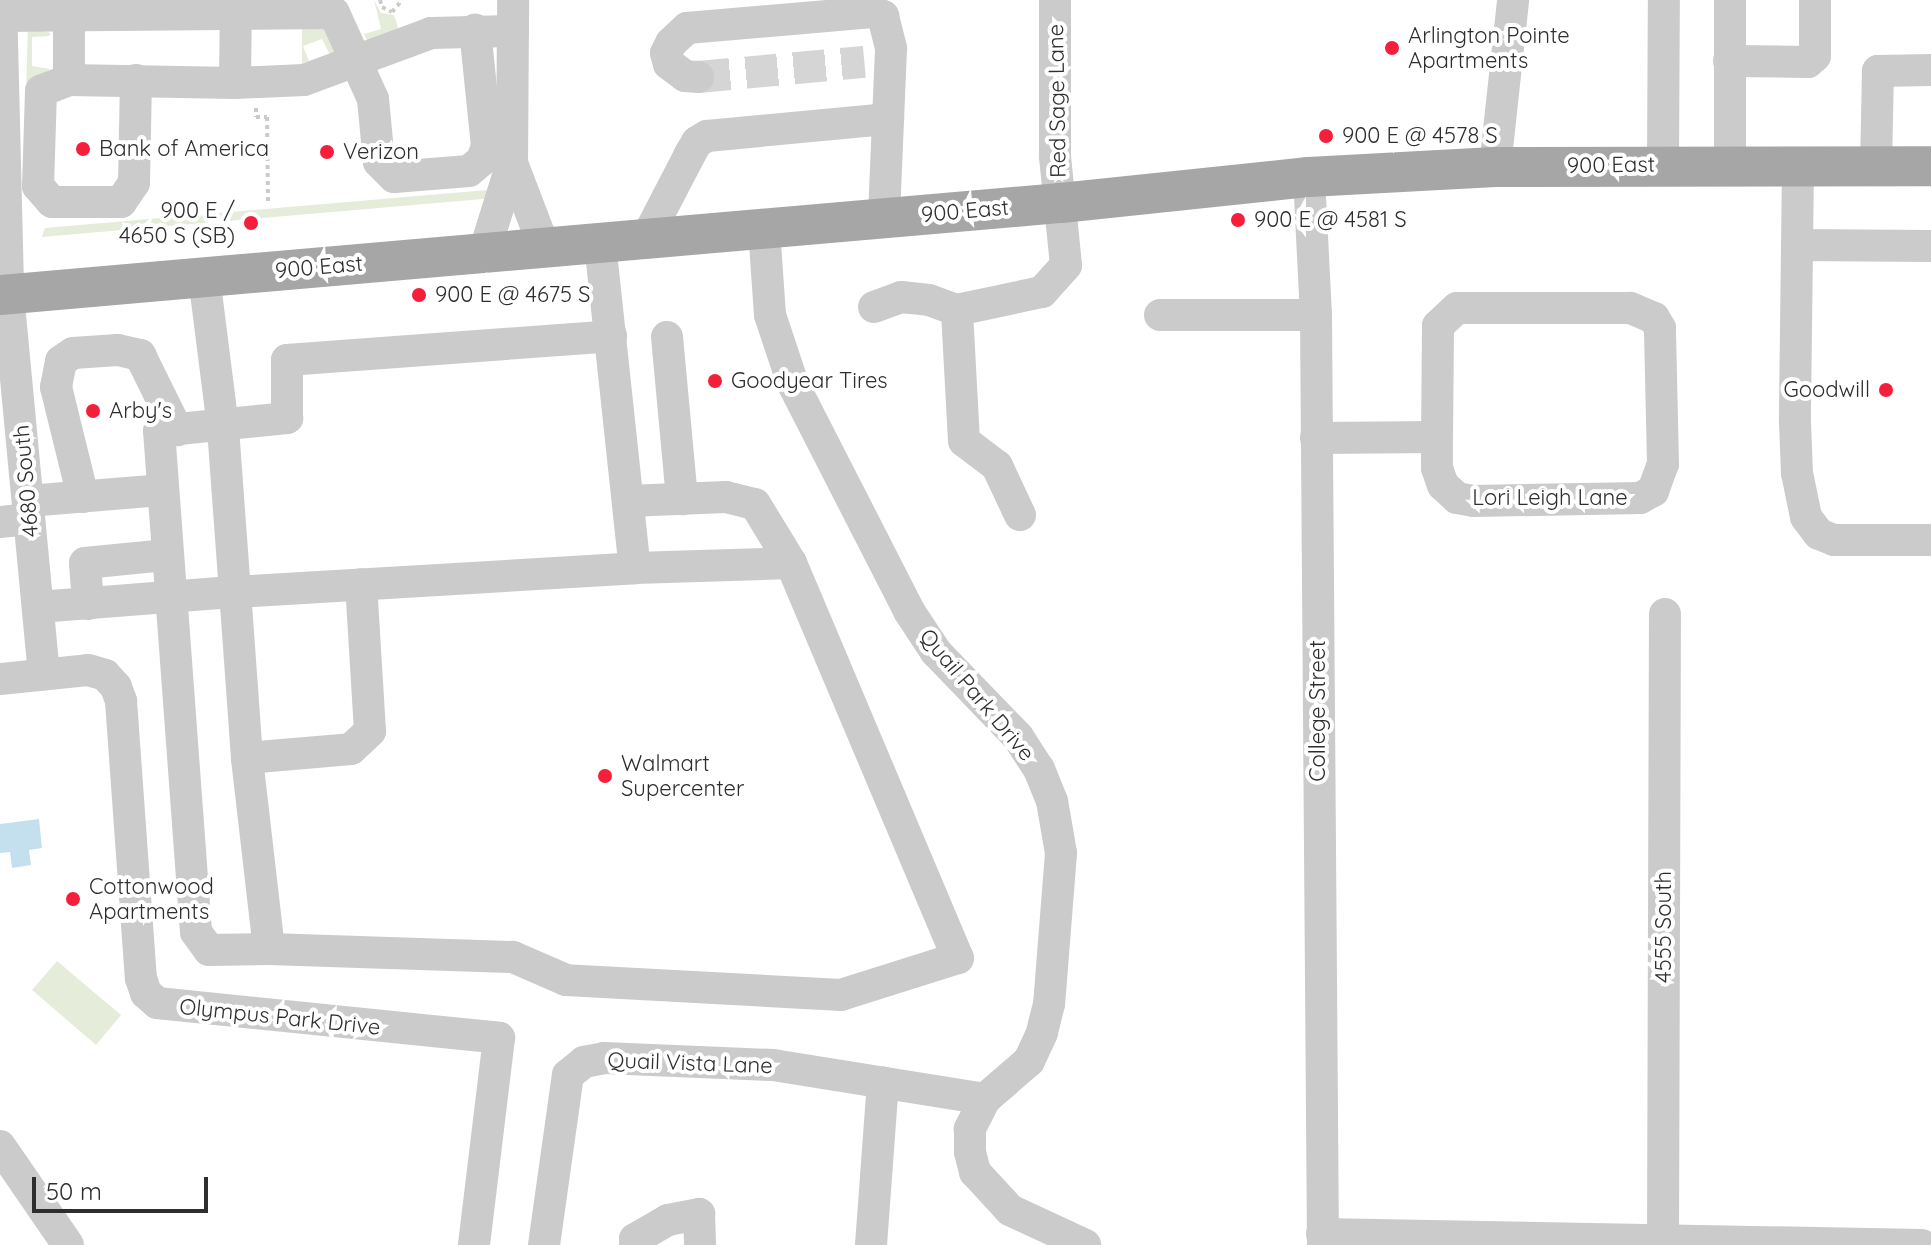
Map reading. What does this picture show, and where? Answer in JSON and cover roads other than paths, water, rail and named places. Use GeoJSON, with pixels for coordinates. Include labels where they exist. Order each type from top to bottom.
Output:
{"type":"FeatureCollection","features":[{"type":"Feature","properties":{"kind":"main road","name":"900 East"},"geometry":{"type":"LineString","coordinates":[[4,294],[884,219],[1309,177],[1495,167],[1663,164],[1931,166]]}},
{"type":"Feature","properties":{"kind":"street","name":"Red Sage Lane"},"geometry":{"type":"LineString","coordinates":[[957,310],[1042,292],[1060,276],[1068,253],[1055,156],[1055,0]]}},
{"type":"Feature","properties":{"kind":"street"},"geometry":{"type":"LineString","coordinates":[[1495,167],[1513,0]]}},
{"type":"Feature","properties":{"kind":"street"},"geometry":{"type":"LineString","coordinates":[[1663,164],[1664,0]]}},
{"type":"Feature","properties":{"kind":"street"},"geometry":{"type":"LineString","coordinates":[[1730,0],[1730,165]]}},
{"type":"Feature","properties":{"kind":"street"},"geometry":{"type":"LineString","coordinates":[[1729,61],[1808,62],[1815,56],[1815,0]]}},
{"type":"Feature","properties":{"kind":"street"},"geometry":{"type":"LineString","coordinates":[[235,83],[236,7]]}},
{"type":"Feature","properties":{"kind":"street"},"geometry":{"type":"LineString","coordinates":[[1,8],[69,15],[236,7],[334,13],[373,99],[379,162],[394,177],[469,171],[482,160],[487,146],[475,30]]}},
{"type":"Feature","properties":{"kind":"street","name":"4680 South"},"geometry":{"type":"LineString","coordinates":[[1,8],[8,382],[19,514],[38,607],[44,674]]}},
{"type":"Feature","properties":{"kind":"street"},"geometry":{"type":"LineString","coordinates":[[698,77],[685,76],[669,64],[666,53],[671,43],[687,28],[872,12],[883,16],[888,29],[876,71],[888,119],[884,219]]}},
{"type":"Feature","properties":{"kind":"street"},"geometry":{"type":"LineString","coordinates":[[69,15],[69,80]]}},
{"type":"Feature","properties":{"kind":"street"},"geometry":{"type":"LineString","coordinates":[[131,89],[130,162],[134,183],[121,202],[52,202],[38,186],[41,91],[69,80],[131,89],[304,80],[357,63],[431,33],[475,30],[513,15],[512,163],[484,253]]}},
{"type":"Feature","properties":{"kind":"street"},"geometry":{"type":"LineString","coordinates":[[1876,166],[1878,71],[1931,70]]}},
{"type":"Feature","properties":{"kind":"street"},"geometry":{"type":"LineString","coordinates":[[646,239],[697,142],[707,136],[888,119]]}},
{"type":"Feature","properties":{"kind":"street"},"geometry":{"type":"LineString","coordinates":[[512,163],[544,247]]}},
{"type":"Feature","properties":{"kind":"street"},"geometry":{"type":"LineString","coordinates":[[1798,165],[1797,473],[1806,517],[1819,534],[1834,540],[1931,540]]}},
{"type":"Feature","properties":{"kind":"street","name":"College Street"},"geometry":{"type":"LineString","coordinates":[[1309,177],[1316,315],[1322,1239]]}},
{"type":"Feature","properties":{"kind":"street","name":"Quail Park Drive"},"geometry":{"type":"LineString","coordinates":[[764,229],[770,315],[793,384],[909,611],[936,652],[1018,737],[1039,769],[1059,824],[1061,853],[1055,944],[1042,1033],[1029,1061],[985,1099],[970,1129],[975,1172],[1010,1210],[1085,1245]]}},
{"type":"Feature","properties":{"kind":"street"},"geometry":{"type":"LineString","coordinates":[[600,243],[635,568]]}},
{"type":"Feature","properties":{"kind":"street"},"geometry":{"type":"LineString","coordinates":[[1797,245],[1931,246]]}},
{"type":"Feature","properties":{"kind":"street"},"geometry":{"type":"LineString","coordinates":[[204,277],[223,427],[247,758],[269,949]]}},
{"type":"Feature","properties":{"kind":"street"},"geometry":{"type":"LineString","coordinates":[[874,307],[901,297],[929,300],[957,310],[964,441],[997,466],[1020,515]]}},
{"type":"Feature","properties":{"kind":"street","name":"Lori Leigh Lane"},"geometry":{"type":"LineString","coordinates":[[1457,308],[1630,308],[1654,318],[1661,341],[1663,464],[1653,491],[1625,501],[1457,498],[1443,485],[1437,468],[1437,437],[1438,326],[1457,308]]}},
{"type":"Feature","properties":{"kind":"street"},"geometry":{"type":"LineString","coordinates":[[1160,315],[1316,315]]}},
{"type":"Feature","properties":{"kind":"street"},"geometry":{"type":"LineString","coordinates":[[611,336],[287,360],[287,418],[223,427],[159,431],[165,555],[196,932],[209,950],[513,957],[566,980],[841,995],[958,958],[791,563],[755,504],[726,497],[628,501]]}},
{"type":"Feature","properties":{"kind":"street"},"geometry":{"type":"LineString","coordinates":[[667,337],[682,499]]}},
{"type":"Feature","properties":{"kind":"street"},"geometry":{"type":"LineString","coordinates":[[83,497],[56,387],[61,361],[73,353],[118,350],[140,355],[177,430]]}},
{"type":"Feature","properties":{"kind":"street"},"geometry":{"type":"LineString","coordinates":[[1316,438],[1437,437]]}},
{"type":"Feature","properties":{"kind":"street"},"geometry":{"type":"LineString","coordinates":[[19,514],[83,497],[161,490]]}},
{"type":"Feature","properties":{"kind":"street"},"geometry":{"type":"LineString","coordinates":[[88,604],[85,563],[165,555]]}},
{"type":"Feature","properties":{"kind":"street"},"geometry":{"type":"LineString","coordinates":[[38,607],[361,584],[635,568],[791,563]]}},
{"type":"Feature","properties":{"kind":"street"},"geometry":{"type":"LineString","coordinates":[[247,758],[351,749],[370,731],[361,584]]}},
{"type":"Feature","properties":{"kind":"street","name":"4555 South"},"geometry":{"type":"LineString","coordinates":[[1663,1239],[1665,614]]}},
{"type":"Feature","properties":{"kind":"street","name":"Olympus Park Drive"},"geometry":{"type":"LineString","coordinates":[[44,674],[88,670],[105,675],[116,687],[121,701],[141,978],[146,993],[157,1003],[499,1038],[474,1245]]}},
{"type":"Feature","properties":{"kind":"street"},"geometry":{"type":"LineString","coordinates":[[0,679],[44,674]]}},
{"type":"Feature","properties":{"kind":"street","name":"Quail Vista Lane"},"geometry":{"type":"LineString","coordinates":[[544,1245],[568,1075],[584,1062],[604,1058],[773,1065],[985,1099]]}},
{"type":"Feature","properties":{"kind":"street"},"geometry":{"type":"LineString","coordinates":[[871,1245],[883,1082]]}},
{"type":"Feature","properties":{"kind":"street"},"geometry":{"type":"LineString","coordinates":[[0,1146],[68,1245]]}},
{"type":"Feature","properties":{"kind":"street"},"geometry":{"type":"LineString","coordinates":[[635,1245],[635,1239],[668,1220],[699,1214],[700,1245]]}},
{"type":"Feature","properties":{"kind":"street"},"geometry":{"type":"LineString","coordinates":[[1322,1239],[1663,1239],[1922,1245]]}},
{"type":"Feature","properties":{"kind":"water"},"geometry":{"type":"Polygon","coordinates":[[[39,819],[42,848],[29,850],[31,865],[12,868],[10,852],[0,853],[0,824],[39,819]]]}},
{"type":"Feature","properties":{"kind":"tunnel"},"geometry":{"type":"LineString","coordinates":[[698,77],[864,62]]}},
{"type":"Feature","properties":{"kind":"place","name":"Arlington Pointe Apartments"},"geometry":{"type":"Point","coordinates":[1392,48]}},
{"type":"Feature","properties":{"kind":"place","name":"900 E @ 4578 S"},"geometry":{"type":"Point","coordinates":[1326,136]}},
{"type":"Feature","properties":{"kind":"place","name":"Bank of America"},"geometry":{"type":"Point","coordinates":[83,149]}},
{"type":"Feature","properties":{"kind":"place","name":"Verizon"},"geometry":{"type":"Point","coordinates":[327,152]}},
{"type":"Feature","properties":{"kind":"place","name":"900 E @ 4581 S"},"geometry":{"type":"Point","coordinates":[1238,220]}},
{"type":"Feature","properties":{"kind":"place","name":"900 E / 4650 S (SB)"},"geometry":{"type":"Point","coordinates":[251,223]}},
{"type":"Feature","properties":{"kind":"place","name":"900 E @ 4675 S"},"geometry":{"type":"Point","coordinates":[419,295]}},
{"type":"Feature","properties":{"kind":"place","name":"Goodyear Tires"},"geometry":{"type":"Point","coordinates":[715,381]}},
{"type":"Feature","properties":{"kind":"place","name":"Goodwill"},"geometry":{"type":"Point","coordinates":[1886,390]}},
{"type":"Feature","properties":{"kind":"place","name":"Arby's"},"geometry":{"type":"Point","coordinates":[93,411]}},
{"type":"Feature","properties":{"kind":"place","name":"Walmart Supercenter"},"geometry":{"type":"Point","coordinates":[605,776]}},
{"type":"Feature","properties":{"kind":"place","name":"Cottonwood Apartments"},"geometry":{"type":"Point","coordinates":[73,899]}}]}
